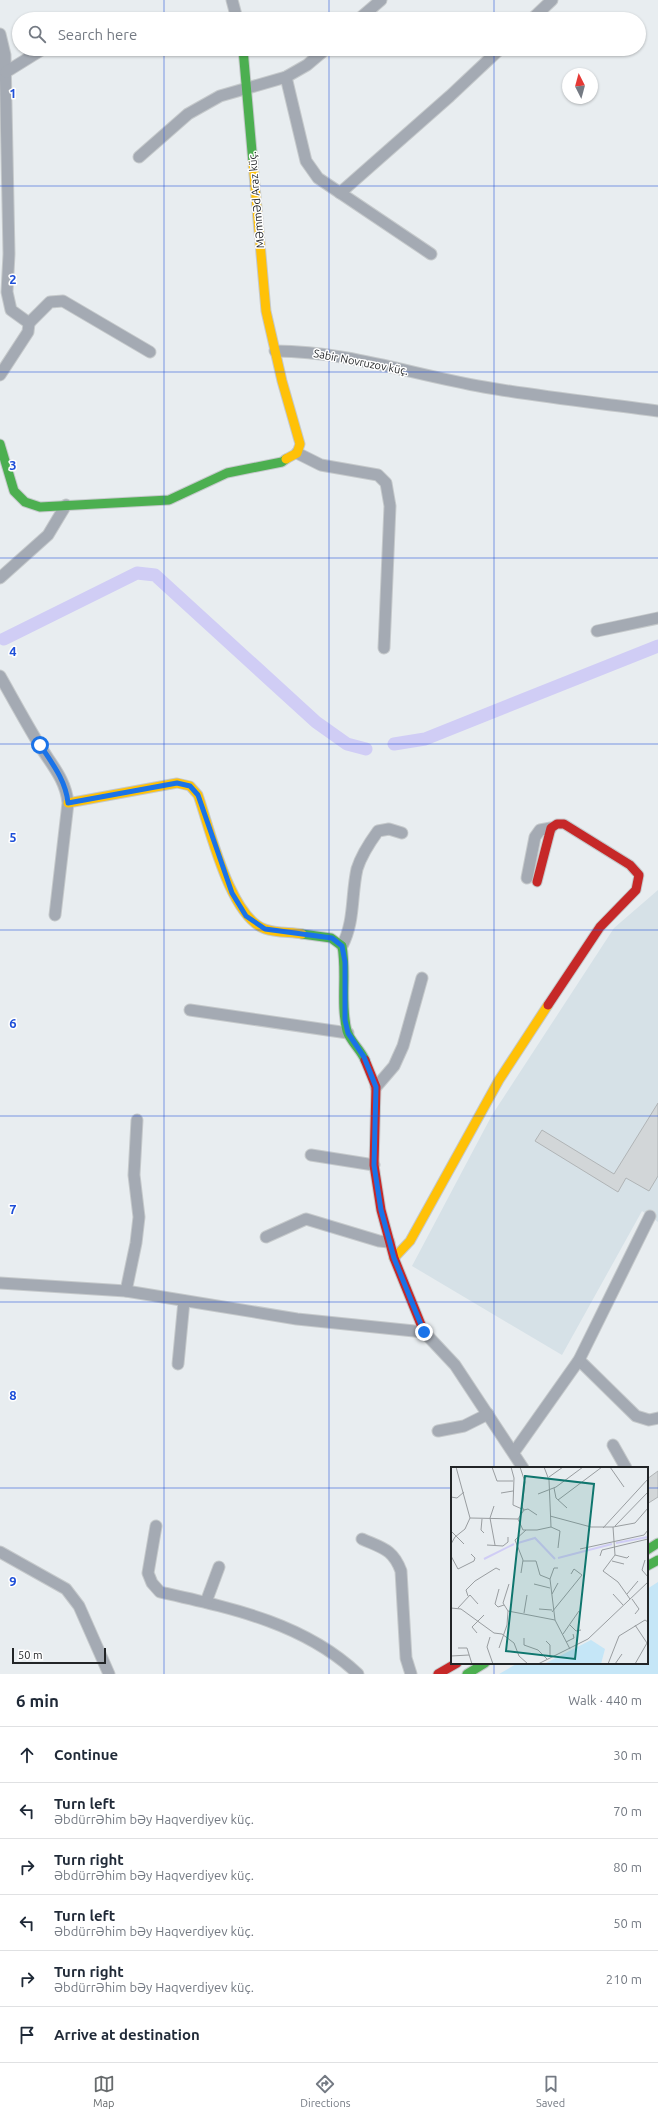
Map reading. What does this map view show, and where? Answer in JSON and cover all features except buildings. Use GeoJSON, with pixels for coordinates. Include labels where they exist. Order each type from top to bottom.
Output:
{"type":"FeatureCollection","features":[{"type":"Feature","properties":{"kind":"street"},"geometry":{"type":"LineString","coordinates":[[232,0],[235,12]]}},
{"type":"Feature","properties":{"kind":"street"},"geometry":{"type":"LineString","coordinates":[[368,12],[381,0]]}},
{"type":"Feature","properties":{"kind":"street"},"geometry":{"type":"LineString","coordinates":[[539,12],[552,0]]}},
{"type":"Feature","properties":{"kind":"street"},"geometry":{"type":"LineString","coordinates":[[0,34],[5,55],[6,72],[8,254],[5,310],[29,323]]}},
{"type":"Feature","properties":{"kind":"street"},"geometry":{"type":"LineString","coordinates":[[6,72],[32,56]]}},
{"type":"Feature","properties":{"kind":"street","name":"Məmməd Araz küç."},"geometry":{"type":"LineString","coordinates":[[244,56],[266,311],[275,351]]}},
{"type":"Feature","properties":{"kind":"street"},"geometry":{"type":"LineString","coordinates":[[139,157],[188,114],[220,96],[286,77],[307,65],[318,56]]}},
{"type":"Feature","properties":{"kind":"street"},"geometry":{"type":"LineString","coordinates":[[340,193],[450,96],[493,56]]}},
{"type":"Feature","properties":{"kind":"street"},"geometry":{"type":"LineString","coordinates":[[286,77],[306,161],[318,178],[430,254]]}},
{"type":"Feature","properties":{"kind":"street"},"geometry":{"type":"LineString","coordinates":[[0,375],[28,332],[29,323],[50,302],[63,301],[150,352]]}},
{"type":"Feature","properties":{"kind":"street"},"geometry":{"type":"LineString","coordinates":[[0,444],[14,491],[25,502],[40,507],[169,500],[227,473],[282,462],[297,453],[300,444],[275,351]]}},
{"type":"Feature","properties":{"kind":"street","name":"Sabir Novruzov küç."},"geometry":{"type":"LineString","coordinates":[[275,351],[303,351],[348,357],[483,387],[658,411]]}},
{"type":"Feature","properties":{"kind":"street"},"geometry":{"type":"LineString","coordinates":[[297,453],[322,465],[378,474],[386,483],[390,506],[384,648]]}},
{"type":"Feature","properties":{"kind":"street"},"geometry":{"type":"LineString","coordinates":[[0,578],[48,534],[66,505]]}},
{"type":"Feature","properties":{"kind":"street"},"geometry":{"type":"LineString","coordinates":[[597,631],[658,618]]}},
{"type":"Feature","properties":{"kind":"street"},"geometry":{"type":"LineString","coordinates":[[0,676],[40,745],[62,779],[67,793],[68,803],[55,914]]}},
{"type":"Feature","properties":{"kind":"street"},"geometry":{"type":"LineString","coordinates":[[68,803],[177,783],[190,786],[198,795],[232,893],[246,916],[265,929],[332,938],[342,946]]}},
{"type":"Feature","properties":{"kind":"street"},"geometry":{"type":"LineString","coordinates":[[394,1258],[410,1241],[503,1073],[600,927],[636,890],[639,882],[639,875],[630,866],[564,824],[557,824],[551,828],[540,830],[535,837],[526,878]]}},
{"type":"Feature","properties":{"kind":"street"},"geometry":{"type":"LineString","coordinates":[[537,882],[551,828]]}},
{"type":"Feature","properties":{"kind":"street"},"geometry":{"type":"LineString","coordinates":[[402,834],[389,829],[378,831],[369,842],[358,869],[352,920],[349,932],[342,946],[345,962],[345,1020],[348,1033],[364,1057],[376,1087],[374,1165],[381,1210],[394,1258],[424,1332],[455,1364],[522,1467]]}},
{"type":"Feature","properties":{"kind":"street"},"geometry":{"type":"LineString","coordinates":[[376,1087],[394,1066],[403,1046],[422,978]]}},
{"type":"Feature","properties":{"kind":"street"},"geometry":{"type":"LineString","coordinates":[[190,1010],[348,1033]]}},
{"type":"Feature","properties":{"kind":"street"},"geometry":{"type":"LineString","coordinates":[[126,1290],[136,1243],[139,1217],[134,1175],[137,1120]]}},
{"type":"Feature","properties":{"kind":"street"},"geometry":{"type":"LineString","coordinates":[[311,1155],[374,1165]]}},
{"type":"Feature","properties":{"kind":"street"},"geometry":{"type":"LineString","coordinates":[[514,1452],[579,1360],[650,1216]]}},
{"type":"Feature","properties":{"kind":"street"},"geometry":{"type":"LineString","coordinates":[[266,1237],[297,1222],[306,1220],[379,1241],[389,1242]]}},
{"type":"Feature","properties":{"kind":"street"},"geometry":{"type":"LineString","coordinates":[[0,1283],[126,1290],[297,1319],[424,1332]]}},
{"type":"Feature","properties":{"kind":"street"},"geometry":{"type":"LineString","coordinates":[[178,1364],[184,1301]]}},
{"type":"Feature","properties":{"kind":"street"},"geometry":{"type":"LineString","coordinates":[[579,1360],[636,1416],[649,1420],[658,1418]]}},
{"type":"Feature","properties":{"kind":"street"},"geometry":{"type":"LineString","coordinates":[[438,1431],[464,1426],[488,1414]]}},
{"type":"Feature","properties":{"kind":"street"},"geometry":{"type":"LineString","coordinates":[[613,1445],[625,1467]]}},
{"type":"Feature","properties":{"kind":"street"},"geometry":{"type":"LineString","coordinates":[[156,1526],[148,1573],[152,1582],[160,1592],[206,1602],[268,1619],[302,1633],[346,1662],[358,1674]]}},
{"type":"Feature","properties":{"kind":"street"},"geometry":{"type":"LineString","coordinates":[[362,1539],[388,1550],[396,1559],[401,1571],[406,1658],[411,1674]]}},
{"type":"Feature","properties":{"kind":"street"},"geometry":{"type":"LineString","coordinates":[[648,1549],[658,1543]]}},
{"type":"Feature","properties":{"kind":"street"},"geometry":{"type":"LineString","coordinates":[[0,1552],[66,1589],[79,1606],[109,1674]]}},
{"type":"Feature","properties":{"kind":"street"},"geometry":{"type":"LineString","coordinates":[[648,1565],[658,1560]]}},
{"type":"Feature","properties":{"kind":"street"},"geometry":{"type":"LineString","coordinates":[[206,1602],[219,1567]]}},
{"type":"Feature","properties":{"kind":"street"},"geometry":{"type":"LineString","coordinates":[[438,1674],[455,1664]]}},
{"type":"Feature","properties":{"kind":"street"},"geometry":{"type":"LineString","coordinates":[[467,1674],[483,1664]]}},
{"type":"Feature","properties":{"kind":"shaded area"},"geometry":{"type":"Polygon","coordinates":[[[658,890],[658,1222],[642,1211],[562,1355],[412,1266],[492,1115],[614,928],[658,890]]]}},
{"type":"Feature","properties":{"kind":"shaded area"},"geometry":{"type":"Polygon","coordinates":[[[658,1582],[658,1674],[499,1674],[516,1664],[648,1664],[648,1588],[658,1582]]]}},
{"type":"Feature","properties":{"kind":"waterway"},"geometry":{"type":"LineString","coordinates":[[4,639],[137,573],[155,575],[316,722],[347,744],[366,749]]}},
{"type":"Feature","properties":{"kind":"waterway"},"geometry":{"type":"LineString","coordinates":[[394,744],[425,739],[658,646]]}},
{"type":"Feature","properties":{"kind":"traffic: fast"},"geometry":{"type":"LineString","coordinates":[[244,56],[253,163]]}},
{"type":"Feature","properties":{"kind":"traffic: fast"},"geometry":{"type":"LineString","coordinates":[[0,444],[14,491],[25,502],[40,507],[169,500],[227,473],[282,462],[286,459]]}},
{"type":"Feature","properties":{"kind":"traffic: fast"},"geometry":{"type":"LineString","coordinates":[[302,934],[331,938],[342,946],[344,967],[344,1010],[347,1031],[365,1060]]}},
{"type":"Feature","properties":{"kind":"traffic: fast"},"geometry":{"type":"LineString","coordinates":[[648,1549],[658,1543]]}},
{"type":"Feature","properties":{"kind":"traffic: fast"},"geometry":{"type":"LineString","coordinates":[[648,1565],[658,1560]]}},
{"type":"Feature","properties":{"kind":"traffic: fast"},"geometry":{"type":"LineString","coordinates":[[467,1674],[483,1664]]}},
{"type":"Feature","properties":{"kind":"traffic: slow"},"geometry":{"type":"LineString","coordinates":[[253,163],[266,311],[282,381],[300,444],[297,453],[286,459]]}},
{"type":"Feature","properties":{"kind":"traffic: slow"},"geometry":{"type":"LineString","coordinates":[[68,803],[177,783],[190,786],[198,795],[215,849],[241,908],[253,921],[265,929],[302,934]]}},
{"type":"Feature","properties":{"kind":"traffic: slow"},"geometry":{"type":"LineString","coordinates":[[394,1258],[410,1241],[499,1080],[548,1005]]}},
{"type":"Feature","properties":{"kind":"traffic: jam"},"geometry":{"type":"LineString","coordinates":[[537,882],[551,828],[557,824],[564,824],[630,865],[639,875],[636,890],[600,927],[548,1005]]}},
{"type":"Feature","properties":{"kind":"traffic: jam"},"geometry":{"type":"LineString","coordinates":[[365,1060],[376,1087],[374,1165],[381,1210],[394,1258],[424,1332]]}},
{"type":"Feature","properties":{"kind":"traffic: jam"},"geometry":{"type":"LineString","coordinates":[[438,1674],[455,1664]]}},
{"type":"Feature","properties":{"kind":"route"},"geometry":{"type":"LineString","coordinates":[[40,745],[62,779],[67,793],[68,803],[177,783],[190,786],[198,795],[232,893],[246,916],[265,929],[332,938],[342,946],[345,962],[345,1020],[348,1033],[364,1057],[376,1087],[374,1165],[381,1210],[394,1258],[424,1332]]}}]}
